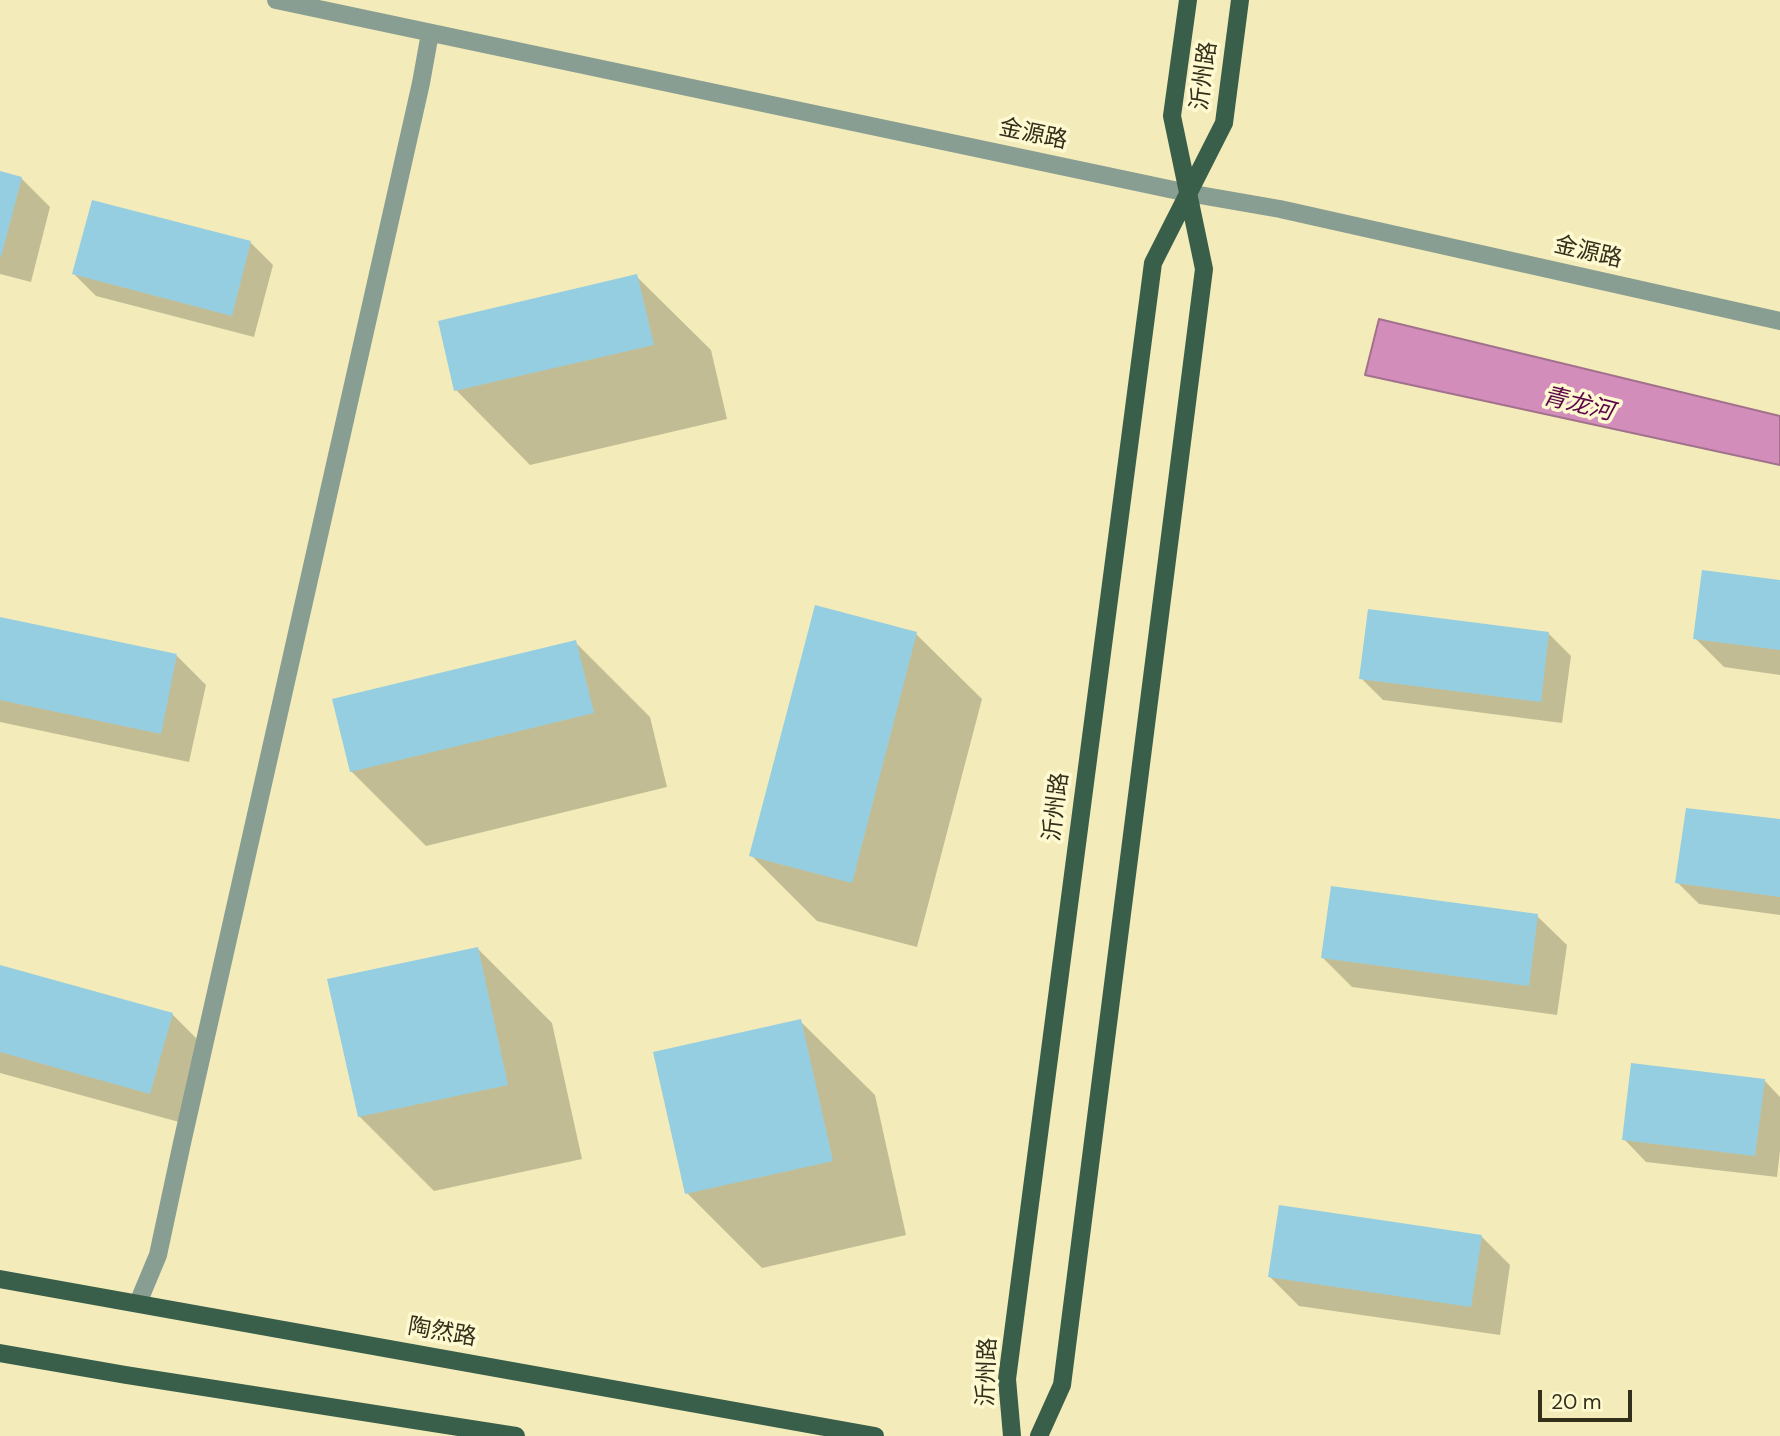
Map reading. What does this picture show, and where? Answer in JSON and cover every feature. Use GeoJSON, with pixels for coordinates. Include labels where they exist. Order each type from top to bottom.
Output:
{"type":"FeatureCollection","features":[{"type":"Feature","properties":{"kind":"main road","name":"沂州路"},"geometry":{"type":"LineString","coordinates":[[1039,1436],[1062,1385],[1204,269],[1172,116],[1188,0]]}},
{"type":"Feature","properties":{"kind":"main road","name":"沂州路"},"geometry":{"type":"LineString","coordinates":[[1012,1436],[1007,1379],[1153,263],[1224,123],[1240,0]]}},
{"type":"Feature","properties":{"kind":"main road","name":"陶然路"},"geometry":{"type":"LineString","coordinates":[[0,1279],[875,1436]]}},
{"type":"Feature","properties":{"kind":"main road"},"geometry":{"type":"LineString","coordinates":[[0,1353],[516,1436]]}},
{"type":"Feature","properties":{"kind":"street","name":"金源路"},"geometry":{"type":"LineString","coordinates":[[276,0],[1188,193],[1280,209],[1780,321]]}},
{"type":"Feature","properties":{"kind":"street"},"geometry":{"type":"LineString","coordinates":[[138,1303],[158,1255],[430,33]]}},
{"type":"Feature","properties":{"kind":"water","name":"青龙河"},"geometry":{"type":"Polygon","coordinates":[[[1379,319],[1780,416],[1780,465],[1365,375],[1379,319]]]}},
{"type":"Feature","properties":{"kind":"building"},"geometry":{"type":"Polygon","coordinates":[[[0,171],[22,177],[1,257],[0,257],[0,171]]]}},
{"type":"Feature","properties":{"kind":"building"},"geometry":{"type":"Polygon","coordinates":[[[92,200],[251,241],[232,316],[72,274],[92,200]]]}},
{"type":"Feature","properties":{"kind":"building"},"geometry":{"type":"Polygon","coordinates":[[[637,274],[654,345],[454,391],[438,321],[637,274]]]}},
{"type":"Feature","properties":{"kind":"building"},"geometry":{"type":"Polygon","coordinates":[[[1702,570],[1780,580],[1780,650],[1693,639],[1702,570]]]}},
{"type":"Feature","properties":{"kind":"building"},"geometry":{"type":"Polygon","coordinates":[[[815,605],[917,632],[852,883],[749,856],[815,605]]]}},
{"type":"Feature","properties":{"kind":"building"},"geometry":{"type":"Polygon","coordinates":[[[1368,609],[1549,632],[1541,702],[1359,679],[1368,609]]]}},
{"type":"Feature","properties":{"kind":"building"},"geometry":{"type":"Polygon","coordinates":[[[0,617],[177,654],[161,734],[0,700],[0,617]]]}},
{"type":"Feature","properties":{"kind":"building"},"geometry":{"type":"Polygon","coordinates":[[[576,640],[594,713],[350,772],[332,699],[576,640]]]}},
{"type":"Feature","properties":{"kind":"building"},"geometry":{"type":"Polygon","coordinates":[[[1686,808],[1780,819],[1780,897],[1675,883],[1686,808]]]}},
{"type":"Feature","properties":{"kind":"building"},"geometry":{"type":"Polygon","coordinates":[[[1331,886],[1538,914],[1529,986],[1321,958],[1331,886]]]}},
{"type":"Feature","properties":{"kind":"building"},"geometry":{"type":"Polygon","coordinates":[[[478,947],[508,1085],[358,1117],[327,979],[478,947]]]}},
{"type":"Feature","properties":{"kind":"building"},"geometry":{"type":"Polygon","coordinates":[[[0,965],[173,1013],[150,1094],[0,1052],[0,965]]]}},
{"type":"Feature","properties":{"kind":"building"},"geometry":{"type":"Polygon","coordinates":[[[801,1019],[833,1161],[685,1194],[653,1052],[801,1019]]]}},
{"type":"Feature","properties":{"kind":"building"},"geometry":{"type":"Polygon","coordinates":[[[1631,1063],[1765,1079],[1755,1156],[1622,1140],[1631,1063]]]}},
{"type":"Feature","properties":{"kind":"building"},"geometry":{"type":"Polygon","coordinates":[[[1279,1205],[1482,1235],[1471,1307],[1268,1277],[1279,1205]]]}}]}
